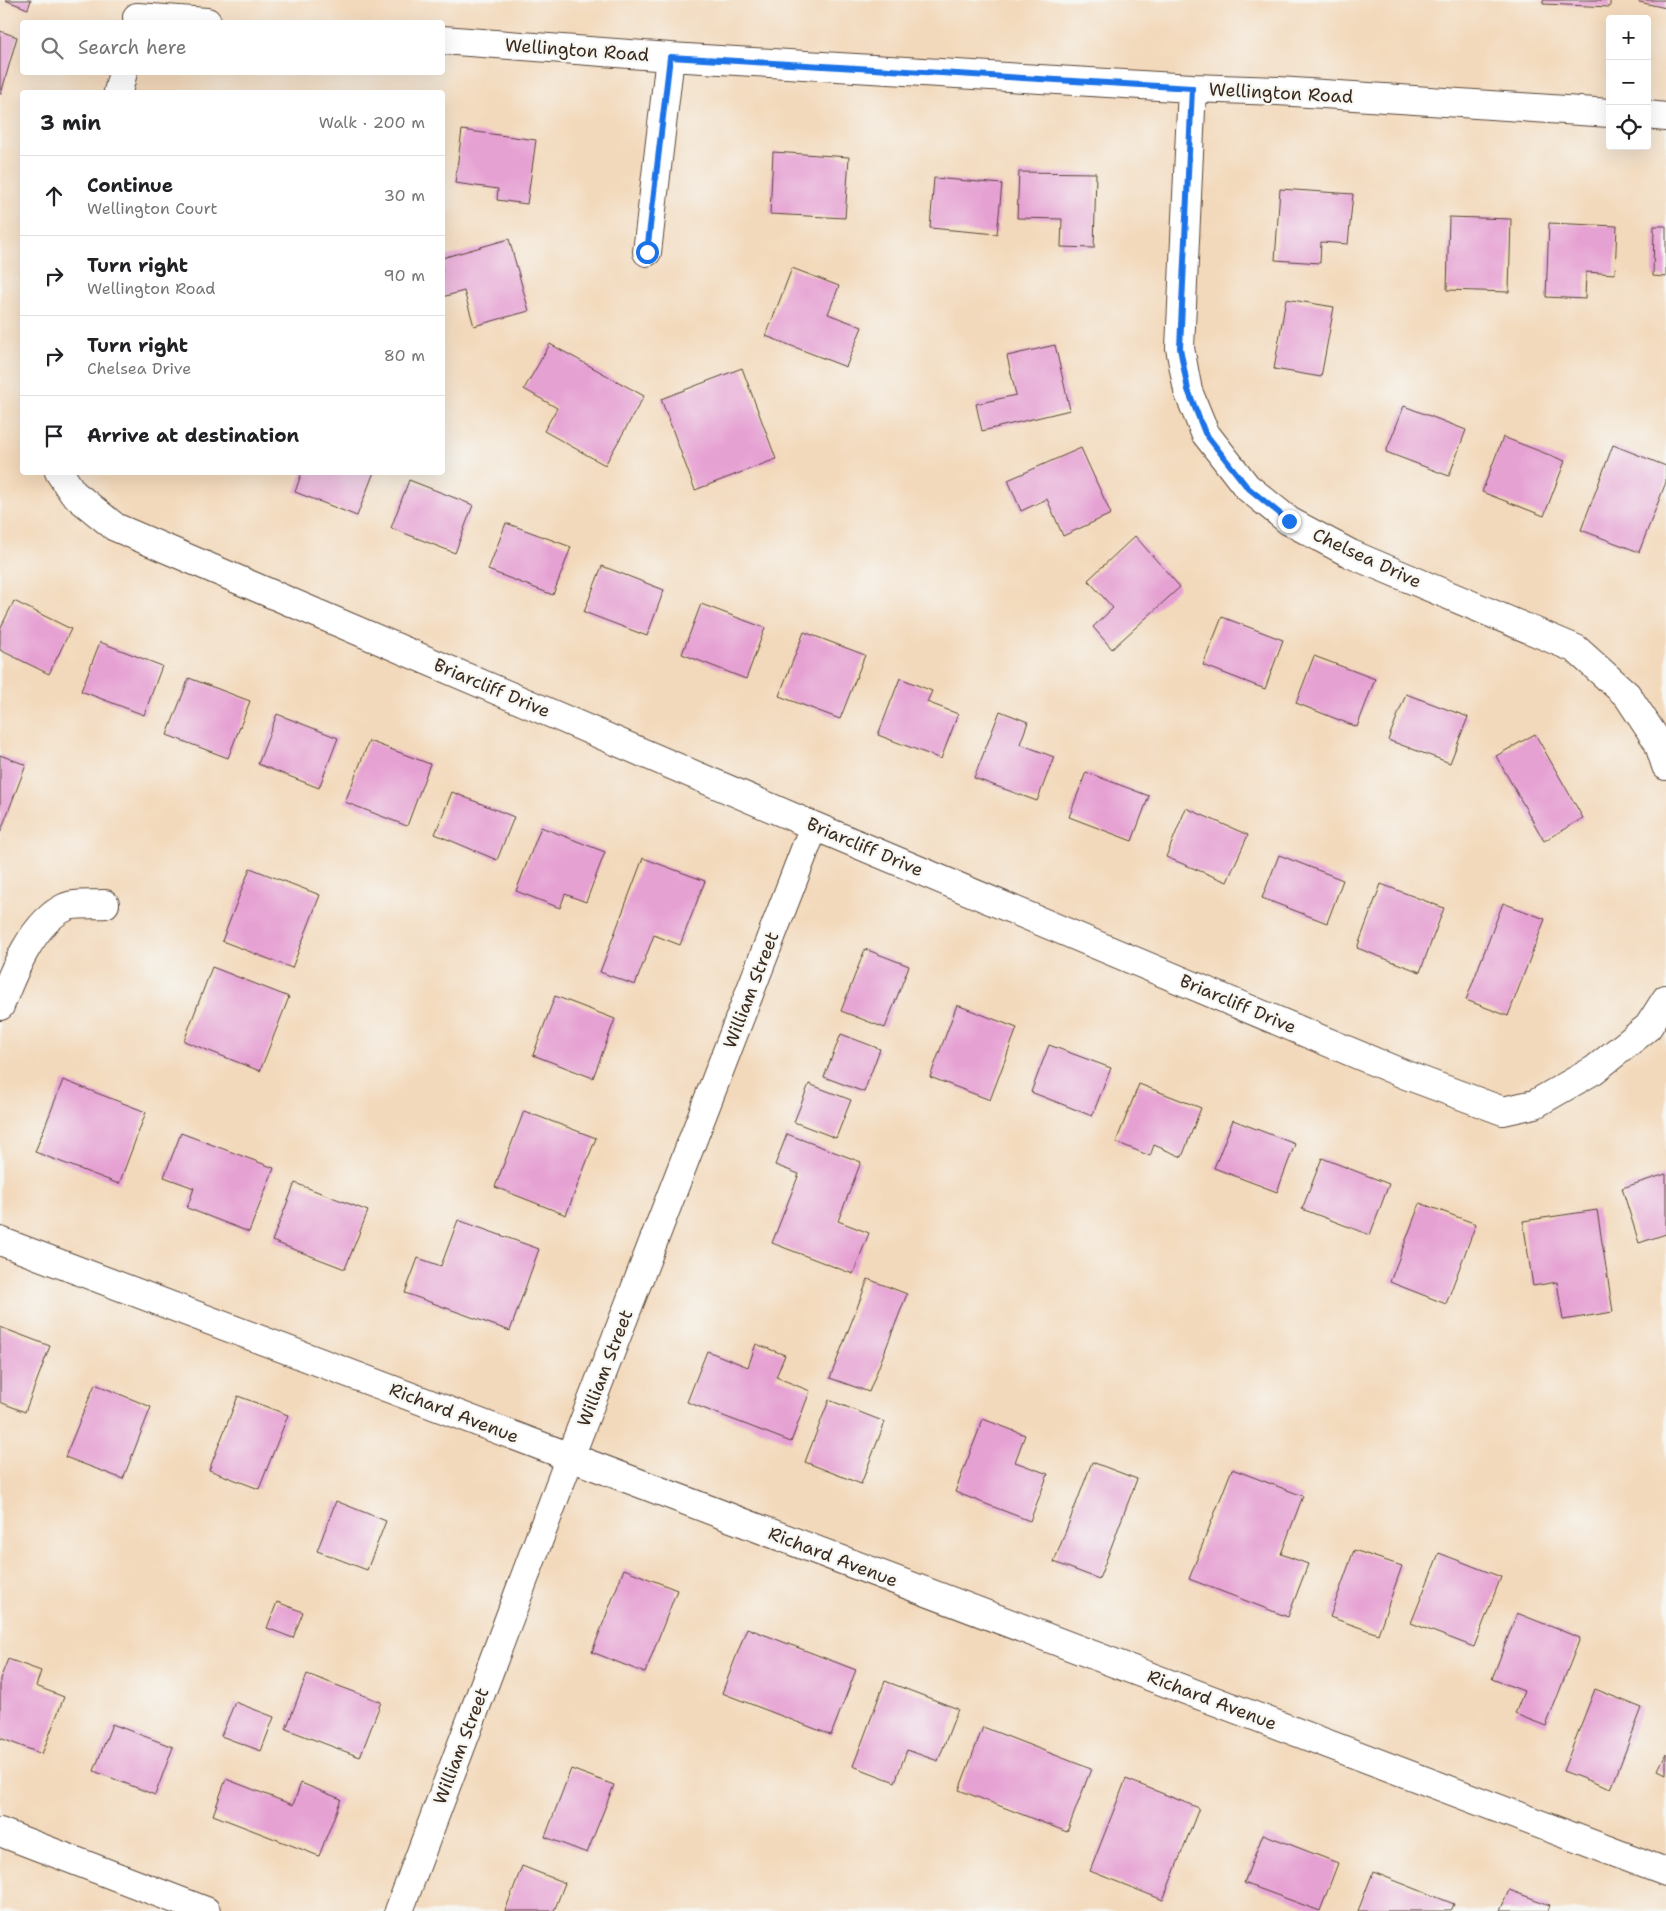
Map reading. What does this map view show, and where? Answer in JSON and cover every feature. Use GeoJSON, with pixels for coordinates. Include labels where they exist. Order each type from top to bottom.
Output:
{"type":"FeatureCollection","features":[{"type":"Feature","properties":{"kind":"street"},"geometry":{"type":"LineString","coordinates":[[137,13],[191,20]]}},
{"type":"Feature","properties":{"kind":"street","name":"Wellington Road"},"geometry":{"type":"LineString","coordinates":[[445,40],[670,57],[1606,113]]}},
{"type":"Feature","properties":{"kind":"street"},"geometry":{"type":"LineString","coordinates":[[647,252],[670,57]]}},
{"type":"Feature","properties":{"kind":"street"},"geometry":{"type":"LineString","coordinates":[[118,90],[122,75]]}},
{"type":"Feature","properties":{"kind":"street","name":"Chelsea Drive"},"geometry":{"type":"LineString","coordinates":[[1192,88],[1180,348],[1188,390],[1205,433],[1247,487],[1289,521],[1351,554],[1576,649],[1628,695],[1658,742],[1666,766]]}},
{"type":"Feature","properties":{"kind":"street"},"geometry":{"type":"LineString","coordinates":[[1651,115],[1666,116]]}},
{"type":"Feature","properties":{"kind":"street","name":"Briarcliff Drive"},"geometry":{"type":"LineString","coordinates":[[61,475],[72,493],[115,527],[814,826],[1406,1075],[1503,1111],[1535,1104],[1594,1070],[1648,1028],[1666,999]]}},
{"type":"Feature","properties":{"kind":"street","name":"William Street"},"geometry":{"type":"LineString","coordinates":[[399,1911],[570,1457],[814,826]]}},
{"type":"Feature","properties":{"kind":"street"},"geometry":{"type":"LineString","coordinates":[[0,1006],[26,948],[42,924],[66,906],[105,904]]}},
{"type":"Feature","properties":{"kind":"street","name":"Richard Avenue"},"geometry":{"type":"LineString","coordinates":[[0,1240],[1666,1872]]}},
{"type":"Feature","properties":{"kind":"street"},"geometry":{"type":"LineString","coordinates":[[0,1832],[206,1911]]}},
{"type":"Feature","properties":{"kind":"building"},"geometry":{"type":"Polygon","coordinates":[[[5,0],[31,0],[28,9],[5,0]]]}},
{"type":"Feature","properties":{"kind":"building"},"geometry":{"type":"Polygon","coordinates":[[[1543,0],[1610,0],[1610,7],[1543,4],[1543,0]]]}},
{"type":"Feature","properties":{"kind":"building"},"geometry":{"type":"Polygon","coordinates":[[[1639,0],[1666,0],[1666,8],[1639,2],[1639,0]]]}},
{"type":"Feature","properties":{"kind":"building"},"geometry":{"type":"Polygon","coordinates":[[[0,31],[17,37],[1,94],[0,94],[0,31]]]}},
{"type":"Feature","properties":{"kind":"building"},"geometry":{"type":"Polygon","coordinates":[[[462,130],[536,140],[527,204],[497,200],[498,189],[455,183],[462,130]]]}},
{"type":"Feature","properties":{"kind":"building"},"geometry":{"type":"Polygon","coordinates":[[[773,152],[849,157],[845,218],[770,214],[773,152]]]}},
{"type":"Feature","properties":{"kind":"building"},"geometry":{"type":"Polygon","coordinates":[[[1019,172],[1096,173],[1094,248],[1061,247],[1062,219],[1017,218],[1019,172]]]}},
{"type":"Feature","properties":{"kind":"building"},"geometry":{"type":"Polygon","coordinates":[[[934,178],[1002,184],[997,234],[930,228],[934,178]]]}},
{"type":"Feature","properties":{"kind":"building"},"geometry":{"type":"Polygon","coordinates":[[[1280,189],[1353,194],[1348,244],[1321,242],[1320,263],[1275,260],[1280,189]]]}},
{"type":"Feature","properties":{"kind":"building"},"geometry":{"type":"Polygon","coordinates":[[[1449,217],[1511,219],[1509,292],[1447,290],[1449,217]]]}},
{"type":"Feature","properties":{"kind":"building"},"geometry":{"type":"Polygon","coordinates":[[[1549,223],[1617,226],[1615,274],[1586,272],[1585,299],[1546,297],[1549,223]]]}},
{"type":"Feature","properties":{"kind":"building"},"geometry":{"type":"Polygon","coordinates":[[[1654,226],[1666,226],[1666,277],[1653,276],[1654,226]]]}},
{"type":"Feature","properties":{"kind":"building"},"geometry":{"type":"Polygon","coordinates":[[[509,239],[529,311],[474,326],[464,291],[445,296],[445,257],[509,239]]]}},
{"type":"Feature","properties":{"kind":"building"},"geometry":{"type":"Polygon","coordinates":[[[792,268],[839,286],[828,314],[862,327],[846,367],[766,336],[792,268]]]}},
{"type":"Feature","properties":{"kind":"building"},"geometry":{"type":"Polygon","coordinates":[[[1286,299],[1334,307],[1321,377],[1274,369],[1286,299]]]}},
{"type":"Feature","properties":{"kind":"building"},"geometry":{"type":"Polygon","coordinates":[[[550,344],[644,396],[605,465],[544,431],[557,408],[524,389],[550,344]]]}},
{"type":"Feature","properties":{"kind":"building"},"geometry":{"type":"Polygon","coordinates":[[[1055,345],[1070,410],[982,431],[976,404],[1016,395],[1007,356],[1055,345]]]}},
{"type":"Feature","properties":{"kind":"building"},"geometry":{"type":"Polygon","coordinates":[[[742,368],[776,459],[695,490],[661,399],[742,368]]]}},
{"type":"Feature","properties":{"kind":"building"},"geometry":{"type":"Polygon","coordinates":[[[1404,406],[1466,430],[1449,476],[1386,452],[1404,406]]]}},
{"type":"Feature","properties":{"kind":"building"},"geometry":{"type":"Polygon","coordinates":[[[1503,437],[1565,461],[1544,516],[1482,492],[1503,437]]]}},
{"type":"Feature","properties":{"kind":"building"},"geometry":{"type":"Polygon","coordinates":[[[1613,445],[1666,466],[1666,482],[1639,552],[1581,530],[1613,445]]]}},
{"type":"Feature","properties":{"kind":"building"},"geometry":{"type":"Polygon","coordinates":[[[1081,448],[1111,514],[1063,536],[1047,499],[1021,511],[1008,480],[1081,448]]]}},
{"type":"Feature","properties":{"kind":"building"},"geometry":{"type":"Polygon","coordinates":[[[301,475],[373,475],[357,516],[295,492],[301,475]]]}},
{"type":"Feature","properties":{"kind":"building"},"geometry":{"type":"Polygon","coordinates":[[[409,480],[473,505],[455,553],[391,528],[409,480]]]}},
{"type":"Feature","properties":{"kind":"building"},"geometry":{"type":"Polygon","coordinates":[[[506,523],[571,547],[553,595],[488,570],[506,523]]]}},
{"type":"Feature","properties":{"kind":"building"},"geometry":{"type":"Polygon","coordinates":[[[1135,536],[1180,587],[1112,649],[1093,627],[1113,608],[1088,580],[1135,536]]]}},
{"type":"Feature","properties":{"kind":"building"},"geometry":{"type":"Polygon","coordinates":[[[602,566],[664,590],[647,636],[584,612],[602,566]]]}},
{"type":"Feature","properties":{"kind":"building"},"geometry":{"type":"Polygon","coordinates":[[[14,601],[71,629],[49,674],[0,650],[0,629],[14,601]]]}},
{"type":"Feature","properties":{"kind":"building"},"geometry":{"type":"Polygon","coordinates":[[[701,604],[765,628],[746,679],[682,654],[701,604]]]}},
{"type":"Feature","properties":{"kind":"building"},"geometry":{"type":"Polygon","coordinates":[[[1222,617],[1283,640],[1265,689],[1203,665],[1222,617]]]}},
{"type":"Feature","properties":{"kind":"building"},"geometry":{"type":"Polygon","coordinates":[[[804,632],[865,655],[840,719],[779,696],[804,632]]]}},
{"type":"Feature","properties":{"kind":"building"},"geometry":{"type":"Polygon","coordinates":[[[100,642],[162,666],[144,715],[81,691],[100,642]]]}},
{"type":"Feature","properties":{"kind":"building"},"geometry":{"type":"Polygon","coordinates":[[[1314,656],[1375,679],[1357,727],[1296,703],[1314,656]]]}},
{"type":"Feature","properties":{"kind":"building"},"geometry":{"type":"Polygon","coordinates":[[[189,678],[250,701],[228,758],[167,735],[189,678]]]}},
{"type":"Feature","properties":{"kind":"building"},"geometry":{"type":"Polygon","coordinates":[[[900,678],[932,691],[927,702],[958,714],[941,759],[878,735],[900,678]]]}},
{"type":"Feature","properties":{"kind":"building"},"geometry":{"type":"Polygon","coordinates":[[[1406,694],[1468,717],[1450,763],[1388,740],[1406,694]]]}},
{"type":"Feature","properties":{"kind":"building"},"geometry":{"type":"Polygon","coordinates":[[[1000,711],[1028,722],[1020,744],[1054,757],[1037,801],[974,778],[1000,711]]]}},
{"type":"Feature","properties":{"kind":"building"},"geometry":{"type":"Polygon","coordinates":[[[277,714],[338,738],[319,788],[258,764],[277,714]]]}},
{"type":"Feature","properties":{"kind":"building"},"geometry":{"type":"Polygon","coordinates":[[[1535,734],[1583,818],[1544,841],[1496,756],[1535,734]]]}},
{"type":"Feature","properties":{"kind":"building"},"geometry":{"type":"Polygon","coordinates":[[[369,741],[430,764],[407,826],[345,802],[369,741]]]}},
{"type":"Feature","properties":{"kind":"building"},"geometry":{"type":"Polygon","coordinates":[[[0,755],[26,765],[0,833],[0,755]]]}},
{"type":"Feature","properties":{"kind":"building"},"geometry":{"type":"Polygon","coordinates":[[[1086,772],[1149,796],[1132,841],[1069,817],[1086,772]]]}},
{"type":"Feature","properties":{"kind":"building"},"geometry":{"type":"Polygon","coordinates":[[[452,792],[514,817],[497,860],[435,834],[452,792]]]}},
{"type":"Feature","properties":{"kind":"building"},"geometry":{"type":"Polygon","coordinates":[[[1186,808],[1248,835],[1227,882],[1166,857],[1186,808]]]}},
{"type":"Feature","properties":{"kind":"building"},"geometry":{"type":"Polygon","coordinates":[[[541,827],[605,852],[586,902],[565,894],[560,908],[516,891],[541,827]]]}},
{"type":"Feature","properties":{"kind":"building"},"geometry":{"type":"Polygon","coordinates":[[[1279,855],[1343,880],[1327,923],[1262,898],[1279,855]]]}},
{"type":"Feature","properties":{"kind":"building"},"geometry":{"type":"Polygon","coordinates":[[[643,858],[705,881],[680,945],[654,935],[635,985],[600,972],[643,858]]]}},
{"type":"Feature","properties":{"kind":"building"},"geometry":{"type":"Polygon","coordinates":[[[250,868],[320,895],[292,968],[222,941],[250,868]]]}},
{"type":"Feature","properties":{"kind":"building"},"geometry":{"type":"Polygon","coordinates":[[[1381,884],[1444,908],[1420,972],[1357,948],[1381,884]]]}},
{"type":"Feature","properties":{"kind":"building"},"geometry":{"type":"Polygon","coordinates":[[[1503,903],[1545,919],[1508,1016],[1466,1000],[1503,903]]]}},
{"type":"Feature","properties":{"kind":"building"},"geometry":{"type":"Polygon","coordinates":[[[865,949],[909,966],[885,1028],[841,1011],[865,949]]]}},
{"type":"Feature","properties":{"kind":"building"},"geometry":{"type":"Polygon","coordinates":[[[212,967],[289,997],[260,1071],[184,1041],[212,967]]]}},
{"type":"Feature","properties":{"kind":"building"},"geometry":{"type":"Polygon","coordinates":[[[555,996],[615,1019],[593,1078],[533,1055],[555,996]]]}},
{"type":"Feature","properties":{"kind":"building"},"geometry":{"type":"Polygon","coordinates":[[[957,1005],[1017,1028],[990,1100],[930,1077],[957,1005]]]}},
{"type":"Feature","properties":{"kind":"building"},"geometry":{"type":"Polygon","coordinates":[[[841,1034],[880,1049],[864,1092],[824,1077],[841,1034]]]}},
{"type":"Feature","properties":{"kind":"building"},"geometry":{"type":"Polygon","coordinates":[[[1049,1045],[1111,1068],[1092,1116],[1031,1092],[1049,1045]]]}},
{"type":"Feature","properties":{"kind":"building"},"geometry":{"type":"Polygon","coordinates":[[[63,1080],[146,1112],[119,1184],[35,1152],[63,1080]]]}},
{"type":"Feature","properties":{"kind":"building"},"geometry":{"type":"Polygon","coordinates":[[[809,1084],[851,1100],[836,1138],[794,1122],[809,1084]]]}},
{"type":"Feature","properties":{"kind":"building"},"geometry":{"type":"Polygon","coordinates":[[[1139,1084],[1201,1108],[1182,1157],[1154,1145],[1150,1156],[1116,1142],[1139,1084]]]}},
{"type":"Feature","properties":{"kind":"building"},"geometry":{"type":"Polygon","coordinates":[[[524,1111],[596,1138],[566,1215],[495,1187],[524,1111]]]}},
{"type":"Feature","properties":{"kind":"building"},"geometry":{"type":"Polygon","coordinates":[[[1233,1120],[1295,1144],[1277,1192],[1214,1168],[1233,1120]]]}},
{"type":"Feature","properties":{"kind":"building"},"geometry":{"type":"Polygon","coordinates":[[[181,1133],[274,1168],[249,1232],[187,1208],[194,1188],[164,1177],[181,1133]]]}},
{"type":"Feature","properties":{"kind":"building"},"geometry":{"type":"Polygon","coordinates":[[[787,1134],[861,1162],[838,1221],[869,1233],[853,1274],[772,1243],[799,1174],[775,1165],[787,1134]]]}},
{"type":"Feature","properties":{"kind":"building"},"geometry":{"type":"Polygon","coordinates":[[[1322,1158],[1389,1184],[1370,1235],[1302,1209],[1322,1158]]]}},
{"type":"Feature","properties":{"kind":"building"},"geometry":{"type":"Polygon","coordinates":[[[1666,1174],[1666,1234],[1639,1243],[1622,1188],[1666,1174]]]}},
{"type":"Feature","properties":{"kind":"building"},"geometry":{"type":"Polygon","coordinates":[[[295,1183],[368,1211],[345,1269],[272,1241],[295,1183]]]}},
{"type":"Feature","properties":{"kind":"building"},"geometry":{"type":"Polygon","coordinates":[[[1420,1203],[1476,1224],[1446,1304],[1390,1282],[1420,1203]]]}},
{"type":"Feature","properties":{"kind":"building"},"geometry":{"type":"Polygon","coordinates":[[[1597,1210],[1613,1312],[1563,1320],[1557,1282],[1533,1286],[1523,1221],[1597,1210]]]}},
{"type":"Feature","properties":{"kind":"building"},"geometry":{"type":"Polygon","coordinates":[[[458,1220],[539,1249],[510,1331],[405,1293],[418,1258],[441,1266],[458,1220]]]}},
{"type":"Feature","properties":{"kind":"building"},"geometry":{"type":"Polygon","coordinates":[[[868,1279],[907,1294],[869,1392],[830,1378],[868,1279]]]}},
{"type":"Feature","properties":{"kind":"building"},"geometry":{"type":"Polygon","coordinates":[[[0,1327],[50,1346],[25,1412],[0,1402],[0,1327]]]}},
{"type":"Feature","properties":{"kind":"building"},"geometry":{"type":"Polygon","coordinates":[[[756,1344],[785,1355],[776,1377],[810,1391],[791,1442],[687,1402],[707,1351],[748,1367],[756,1344]]]}},
{"type":"Feature","properties":{"kind":"building"},"geometry":{"type":"Polygon","coordinates":[[[95,1384],[151,1407],[123,1479],[65,1457],[95,1384]]]}},
{"type":"Feature","properties":{"kind":"building"},"geometry":{"type":"Polygon","coordinates":[[[238,1396],[288,1415],[259,1489],[209,1470],[238,1396]]]}},
{"type":"Feature","properties":{"kind":"building"},"geometry":{"type":"Polygon","coordinates":[[[829,1400],[885,1422],[861,1484],[805,1462],[829,1400]]]}},
{"type":"Feature","properties":{"kind":"building"},"geometry":{"type":"Polygon","coordinates":[[[983,1419],[1025,1435],[1015,1462],[1048,1474],[1030,1521],[955,1492],[983,1419]]]}},
{"type":"Feature","properties":{"kind":"building"},"geometry":{"type":"Polygon","coordinates":[[[1092,1462],[1137,1479],[1099,1579],[1054,1562],[1092,1462]]]}},
{"type":"Feature","properties":{"kind":"building"},"geometry":{"type":"Polygon","coordinates":[[[1232,1469],[1303,1496],[1281,1554],[1308,1564],[1288,1617],[1189,1579],[1232,1469]]]}},
{"type":"Feature","properties":{"kind":"building"},"geometry":{"type":"Polygon","coordinates":[[[336,1501],[386,1521],[367,1570],[317,1551],[336,1501]]]}},
{"type":"Feature","properties":{"kind":"building"},"geometry":{"type":"Polygon","coordinates":[[[1354,1550],[1402,1566],[1378,1634],[1330,1617],[1354,1550]]]}},
{"type":"Feature","properties":{"kind":"building"},"geometry":{"type":"Polygon","coordinates":[[[1439,1553],[1501,1577],[1474,1647],[1411,1623],[1439,1553]]]}},
{"type":"Feature","properties":{"kind":"building"},"geometry":{"type":"Polygon","coordinates":[[[624,1569],[677,1590],[645,1673],[592,1652],[624,1569]]]}},
{"type":"Feature","properties":{"kind":"building"},"geometry":{"type":"Polygon","coordinates":[[[277,1602],[303,1612],[293,1638],[267,1628],[277,1602]]]}},
{"type":"Feature","properties":{"kind":"building"},"geometry":{"type":"Polygon","coordinates":[[[1517,1613],[1580,1638],[1546,1726],[1515,1714],[1524,1691],[1492,1679],[1517,1613]]]}},
{"type":"Feature","properties":{"kind":"building"},"geometry":{"type":"Polygon","coordinates":[[[747,1628],[856,1670],[831,1735],[722,1693],[747,1628]]]}},
{"type":"Feature","properties":{"kind":"building"},"geometry":{"type":"Polygon","coordinates":[[[8,1659],[41,1671],[36,1686],[64,1697],[42,1754],[0,1738],[0,1679],[8,1659]]]}},
{"type":"Feature","properties":{"kind":"building"},"geometry":{"type":"Polygon","coordinates":[[[307,1674],[381,1702],[360,1757],[286,1729],[307,1674]]]}},
{"type":"Feature","properties":{"kind":"building"},"geometry":{"type":"Polygon","coordinates":[[[885,1681],[958,1709],[938,1761],[907,1750],[895,1782],[853,1766],[885,1681]]]}},
{"type":"Feature","properties":{"kind":"building"},"geometry":{"type":"Polygon","coordinates":[[[1595,1689],[1642,1708],[1611,1789],[1563,1771],[1595,1689]]]}},
{"type":"Feature","properties":{"kind":"building"},"geometry":{"type":"Polygon","coordinates":[[[235,1702],[274,1717],[261,1751],[221,1736],[235,1702]]]}},
{"type":"Feature","properties":{"kind":"building"},"geometry":{"type":"Polygon","coordinates":[[[112,1724],[173,1747],[155,1795],[94,1771],[112,1724]]]}},
{"type":"Feature","properties":{"kind":"building"},"geometry":{"type":"Polygon","coordinates":[[[983,1727],[1091,1769],[1067,1832],[959,1790],[983,1727]]]}},
{"type":"Feature","properties":{"kind":"building"},"geometry":{"type":"Polygon","coordinates":[[[1666,1753],[1666,1774],[1658,1770],[1666,1753]]]}},
{"type":"Feature","properties":{"kind":"building"},"geometry":{"type":"Polygon","coordinates":[[[571,1769],[614,1785],[587,1853],[545,1837],[571,1769]]]}},
{"type":"Feature","properties":{"kind":"building"},"geometry":{"type":"Polygon","coordinates":[[[226,1779],[293,1805],[301,1783],[341,1799],[319,1856],[213,1815],[226,1779]]]}},
{"type":"Feature","properties":{"kind":"building"},"geometry":{"type":"Polygon","coordinates":[[[1126,1779],[1199,1808],[1163,1900],[1090,1871],[1126,1779]]]}},
{"type":"Feature","properties":{"kind":"building"},"geometry":{"type":"Polygon","coordinates":[[[1263,1834],[1338,1863],[1320,1911],[1244,1883],[1263,1834]]]}},
{"type":"Feature","properties":{"kind":"building"},"geometry":{"type":"Polygon","coordinates":[[[522,1866],[565,1883],[554,1911],[505,1911],[522,1866]]]}},
{"type":"Feature","properties":{"kind":"building"},"geometry":{"type":"Polygon","coordinates":[[[1373,1872],[1454,1904],[1451,1911],[1358,1911],[1373,1872]]]}},
{"type":"Feature","properties":{"kind":"building"},"geometry":{"type":"Polygon","coordinates":[[[1509,1890],[1550,1905],[1548,1911],[1500,1911],[1509,1890]]]}},
{"type":"Feature","properties":{"kind":"route"},"geometry":{"type":"LineString","coordinates":[[647,252],[670,57],[1192,88],[1180,348],[1188,390],[1205,433],[1247,487],[1289,521]]}}]}
